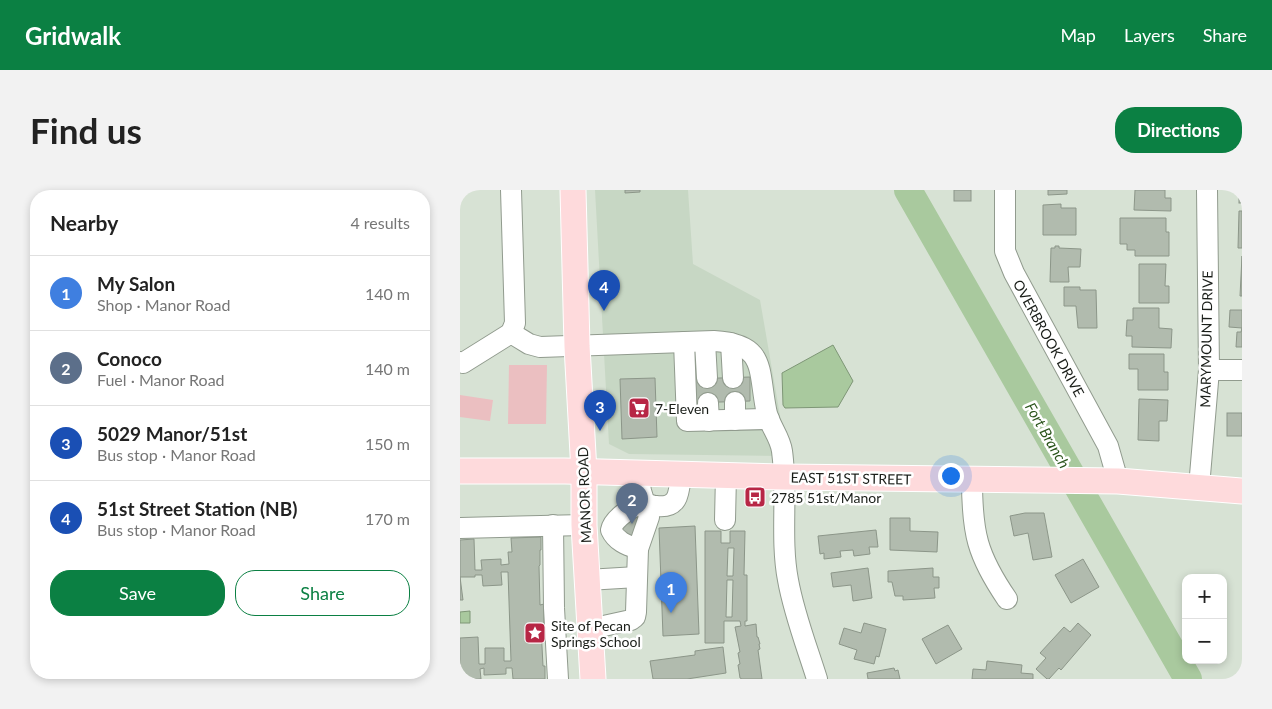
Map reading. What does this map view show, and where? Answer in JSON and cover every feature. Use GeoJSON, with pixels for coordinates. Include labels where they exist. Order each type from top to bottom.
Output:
{"type":"FeatureCollection","features":[{"type":"Feature","properties":{"kind":"main road","name":"MANOR ROAD"},"geometry":{"type":"LineString","coordinates":[[573,190],[577,346],[584,472],[584,528],[592,679]]}},
{"type":"Feature","properties":{"kind":"main road","name":"EAST 51ST STREET"},"geometry":{"type":"LineString","coordinates":[[460,471],[1118,481],[1242,491]]}},
{"type":"Feature","properties":{"kind":"street"},"geometry":{"type":"LineString","coordinates":[[460,362],[512,333],[515,323],[510,190]]}},
{"type":"Feature","properties":{"kind":"street","name":"OVERBROOK DRIVE"},"geometry":{"type":"LineString","coordinates":[[1005,190],[1005,252],[1014,273],[1108,446],[1118,481]]}},
{"type":"Feature","properties":{"kind":"street","name":"MARYMOUNT DRIVE"},"geometry":{"type":"LineString","coordinates":[[1199,488],[1208,370],[1207,190]]}},
{"type":"Feature","properties":{"kind":"street"},"geometry":{"type":"LineString","coordinates":[[512,333],[529,344],[540,347],[731,342],[750,351],[757,360],[761,371],[766,410],[782,449],[785,558],[788,581],[817,679]]}},
{"type":"Feature","properties":{"kind":"street"},"geometry":{"type":"LineString","coordinates":[[684,342],[686,418],[689,422],[708,412],[735,411],[769,419]]}},
{"type":"Feature","properties":{"kind":"street"},"geometry":{"type":"LineString","coordinates":[[705,342],[707,378]]}},
{"type":"Feature","properties":{"kind":"street"},"geometry":{"type":"LineString","coordinates":[[731,342],[733,378]]}},
{"type":"Feature","properties":{"kind":"street"},"geometry":{"type":"LineString","coordinates":[[1208,370],[1242,370]]}},
{"type":"Feature","properties":{"kind":"street"},"geometry":{"type":"LineString","coordinates":[[590,629],[631,620],[635,617],[638,549],[649,517],[638,473]]}},
{"type":"Feature","properties":{"kind":"street"},"geometry":{"type":"LineString","coordinates":[[611,530],[614,520],[635,507],[645,504],[664,506],[674,502],[678,496],[681,474]]}},
{"type":"Feature","properties":{"kind":"street"},"geometry":{"type":"LineString","coordinates":[[725,520],[726,475]]}},
{"type":"Feature","properties":{"kind":"street"},"geometry":{"type":"LineString","coordinates":[[972,480],[972,511],[975,534],[981,554],[991,576],[1007,599]]}},
{"type":"Feature","properties":{"kind":"street"},"geometry":{"type":"LineString","coordinates":[[554,525],[554,608],[558,679]]}},
{"type":"Feature","properties":{"kind":"street"},"geometry":{"type":"LineString","coordinates":[[460,528],[554,525],[611,530],[626,545],[638,549]]}},
{"type":"Feature","properties":{"kind":"street"},"geometry":{"type":"LineString","coordinates":[[587,580],[637,577]]}},
{"type":"Feature","properties":{"kind":"shaded area"},"geometry":{"type":"Polygon","coordinates":[[[595,190],[688,190],[693,264],[760,300],[787,456],[629,454],[609,444],[595,190]]]}},
{"type":"Feature","properties":{"kind":"shaded area"},"geometry":{"type":"Polygon","coordinates":[[[833,345],[853,381],[838,407],[785,408],[783,405],[782,373],[833,345]]]}},
{"type":"Feature","properties":{"kind":"shaded area"},"geometry":{"type":"Polygon","coordinates":[[[509,365],[547,365],[546,424],[508,424],[509,365]]]}},
{"type":"Feature","properties":{"kind":"shaded area"},"geometry":{"type":"Polygon","coordinates":[[[460,395],[493,400],[490,421],[460,417],[460,395]]]}},
{"type":"Feature","properties":{"kind":"shaded area"},"geometry":{"type":"Polygon","coordinates":[[[470,611],[470,623],[460,623],[460,612],[470,611]]]}},
{"type":"Feature","properties":{"kind":"building"},"geometry":{"type":"Polygon","coordinates":[[[625,190],[640,190],[640,192],[625,193],[625,190]]]}},
{"type":"Feature","properties":{"kind":"building"},"geometry":{"type":"Polygon","coordinates":[[[954,190],[971,190],[971,201],[954,201],[954,190]]]}},
{"type":"Feature","properties":{"kind":"building"},"geometry":{"type":"Polygon","coordinates":[[[1048,190],[1067,190],[1067,194],[1048,195],[1048,190]]]}},
{"type":"Feature","properties":{"kind":"building"},"geometry":{"type":"Polygon","coordinates":[[[1135,190],[1165,190],[1165,198],[1171,198],[1171,211],[1134,210],[1135,190]]]}},
{"type":"Feature","properties":{"kind":"building"},"geometry":{"type":"Polygon","coordinates":[[[1239,190],[1242,190],[1242,203],[1239,203],[1239,190]]]}},
{"type":"Feature","properties":{"kind":"building"},"geometry":{"type":"Polygon","coordinates":[[[1061,204],[1061,208],[1076,208],[1076,235],[1043,235],[1043,205],[1061,204]]]}},
{"type":"Feature","properties":{"kind":"building"},"geometry":{"type":"Polygon","coordinates":[[[1239,211],[1242,211],[1242,248],[1238,248],[1239,211]]]}},
{"type":"Feature","properties":{"kind":"building"},"geometry":{"type":"Polygon","coordinates":[[[1120,218],[1166,218],[1166,232],[1169,232],[1169,256],[1135,256],[1135,250],[1127,250],[1127,244],[1120,244],[1120,218]]]}},
{"type":"Feature","properties":{"kind":"building"},"geometry":{"type":"Polygon","coordinates":[[[1055,246],[1059,246],[1059,248],[1081,249],[1080,267],[1068,267],[1069,282],[1050,282],[1051,248],[1055,248],[1055,246]]]}},
{"type":"Feature","properties":{"kind":"building"},"geometry":{"type":"Polygon","coordinates":[[[1242,256],[1242,296],[1240,296],[1242,256]]]}},
{"type":"Feature","properties":{"kind":"building"},"geometry":{"type":"Polygon","coordinates":[[[1139,264],[1166,264],[1165,286],[1169,286],[1169,303],[1139,303],[1139,264]]]}},
{"type":"Feature","properties":{"kind":"building"},"geometry":{"type":"Polygon","coordinates":[[[1064,287],[1096,290],[1097,328],[1078,328],[1076,306],[1064,306],[1064,287]]]}},
{"type":"Feature","properties":{"kind":"building"},"geometry":{"type":"Polygon","coordinates":[[[1133,308],[1159,308],[1159,328],[1172,329],[1171,348],[1132,347],[1132,336],[1126,336],[1127,320],[1133,320],[1133,308]]]}},
{"type":"Feature","properties":{"kind":"building"},"geometry":{"type":"Polygon","coordinates":[[[1230,310],[1242,310],[1242,328],[1229,327],[1230,310]]]}},
{"type":"Feature","properties":{"kind":"building"},"geometry":{"type":"Polygon","coordinates":[[[1242,328],[1242,347],[1236,347],[1237,332],[1241,332],[1242,328]]]}},
{"type":"Feature","properties":{"kind":"building"},"geometry":{"type":"Polygon","coordinates":[[[1129,354],[1164,354],[1164,372],[1168,372],[1168,390],[1138,390],[1138,369],[1129,369],[1129,354]]]}},
{"type":"Feature","properties":{"kind":"building","name":"7-Eleven"},"geometry":{"type":"Polygon","coordinates":[[[750,377],[750,401],[691,403],[690,379],[750,377]]]}},
{"type":"Feature","properties":{"kind":"building","name":"7-Eleven"},"geometry":{"type":"Polygon","coordinates":[[[655,378],[657,437],[622,439],[620,379],[655,378]]]}},
{"type":"Feature","properties":{"kind":"building"},"geometry":{"type":"Polygon","coordinates":[[[1139,399],[1168,400],[1167,421],[1159,421],[1159,441],[1138,440],[1139,399]]]}},
{"type":"Feature","properties":{"kind":"building"},"geometry":{"type":"Polygon","coordinates":[[[1227,413],[1242,413],[1242,436],[1227,436],[1227,413]]]}},
{"type":"Feature","properties":{"kind":"building"},"geometry":{"type":"Polygon","coordinates":[[[634,512],[644,523],[630,537],[619,526],[634,512]]]}},
{"type":"Feature","properties":{"kind":"building"},"geometry":{"type":"Polygon","coordinates":[[[1025,513],[1044,513],[1052,557],[1033,560],[1028,533],[1014,536],[1010,516],[1025,513]]]}},
{"type":"Feature","properties":{"kind":"building"},"geometry":{"type":"Polygon","coordinates":[[[890,518],[910,518],[910,531],[938,532],[937,552],[890,550],[890,518]]]}},
{"type":"Feature","properties":{"kind":"building"},"geometry":{"type":"Polygon","coordinates":[[[695,526],[699,634],[663,636],[659,528],[695,526]]]}},
{"type":"Feature","properties":{"kind":"building"},"geometry":{"type":"Polygon","coordinates":[[[876,530],[878,547],[869,547],[870,554],[854,556],[853,550],[840,551],[841,557],[824,559],[824,553],[820,554],[818,536],[876,530]]]}},
{"type":"Feature","properties":{"kind":"building"},"geometry":{"type":"Polygon","coordinates":[[[705,531],[721,531],[721,543],[730,543],[730,531],[745,531],[744,575],[747,575],[747,621],[745,621],[745,626],[756,624],[757,637],[760,644],[760,649],[758,650],[762,679],[740,678],[738,653],[740,652],[735,627],[741,626],[740,621],[724,621],[724,643],[705,643],[705,531]],[[728,548],[727,576],[733,576],[734,548],[728,548]],[[727,580],[726,617],[732,617],[733,580],[727,580]]]}},
{"type":"Feature","properties":{"kind":"building"},"geometry":{"type":"Polygon","coordinates":[[[541,537],[539,566],[540,605],[544,604],[544,627],[541,627],[545,679],[513,679],[512,668],[506,668],[506,674],[484,675],[484,668],[480,669],[481,679],[460,679],[460,638],[478,637],[479,664],[485,664],[485,648],[504,648],[504,661],[511,661],[508,572],[501,572],[502,585],[483,586],[482,575],[460,577],[460,540],[474,539],[475,570],[482,570],[481,560],[501,559],[501,565],[509,564],[508,552],[512,552],[511,538],[541,537]]]}},
{"type":"Feature","properties":{"kind":"building"},"geometry":{"type":"Polygon","coordinates":[[[1083,559],[1099,587],[1071,603],[1055,575],[1083,559]]]}},
{"type":"Feature","properties":{"kind":"building"},"geometry":{"type":"Polygon","coordinates":[[[868,568],[872,598],[853,601],[851,585],[833,587],[831,573],[868,568]]]}},
{"type":"Feature","properties":{"kind":"building"},"geometry":{"type":"Polygon","coordinates":[[[933,568],[933,577],[939,577],[939,588],[934,588],[935,598],[903,600],[903,596],[895,596],[892,582],[888,582],[888,571],[933,568]]]}},
{"type":"Feature","properties":{"kind":"building"},"geometry":{"type":"Polygon","coordinates":[[[460,577],[463,600],[460,600],[460,577]]]}},
{"type":"Feature","properties":{"kind":"building"},"geometry":{"type":"Polygon","coordinates":[[[864,623],[886,629],[879,657],[876,656],[874,664],[854,659],[857,650],[839,644],[844,628],[861,633],[864,623]]]}},
{"type":"Feature","properties":{"kind":"building"},"geometry":{"type":"Polygon","coordinates":[[[1078,623],[1091,635],[1061,670],[1059,668],[1047,679],[1036,669],[1046,658],[1040,653],[1064,627],[1070,632],[1078,623]]]}},
{"type":"Feature","properties":{"kind":"building"},"geometry":{"type":"Polygon","coordinates":[[[948,625],[962,649],[936,664],[922,639],[948,625]]]}},
{"type":"Feature","properties":{"kind":"building"},"geometry":{"type":"Polygon","coordinates":[[[723,647],[726,673],[687,679],[653,679],[650,661],[695,655],[695,651],[723,647]]]}},
{"type":"Feature","properties":{"kind":"building"},"geometry":{"type":"Polygon","coordinates":[[[987,661],[1022,665],[1021,673],[1033,674],[1033,679],[972,679],[973,669],[986,670],[987,661]]]}},
{"type":"Feature","properties":{"kind":"building"},"geometry":{"type":"Polygon","coordinates":[[[894,668],[895,671],[898,670],[900,679],[868,679],[867,673],[894,668]]]}},
{"type":"Feature","properties":{"kind":"waterway","name":"Fort Branch"},"geometry":{"type":"LineString","coordinates":[[908,190],[1188,679]]}},
{"type":"Feature","properties":{"kind":"place","name":"51st Street Station (NB)"},"geometry":{"type":"Point","coordinates":[604,311]}},
{"type":"Feature","properties":{"kind":"place","name":"7-Eleven"},"geometry":{"type":"Point","coordinates":[639,408]}},
{"type":"Feature","properties":{"kind":"place","name":"5029 Manor/51st"},"geometry":{"type":"Point","coordinates":[600,431]}},
{"type":"Feature","properties":{"kind":"place","name":"2785 51st/Manor"},"geometry":{"type":"Point","coordinates":[755,497]}},
{"type":"Feature","properties":{"kind":"place","name":"Conoco"},"geometry":{"type":"Point","coordinates":[632,524]}},
{"type":"Feature","properties":{"kind":"place","name":"My Salon"},"geometry":{"type":"Point","coordinates":[671,613]}},
{"type":"Feature","properties":{"kind":"place","name":"Site of Pecan Springs School"},"geometry":{"type":"Point","coordinates":[535,633]}}]}
